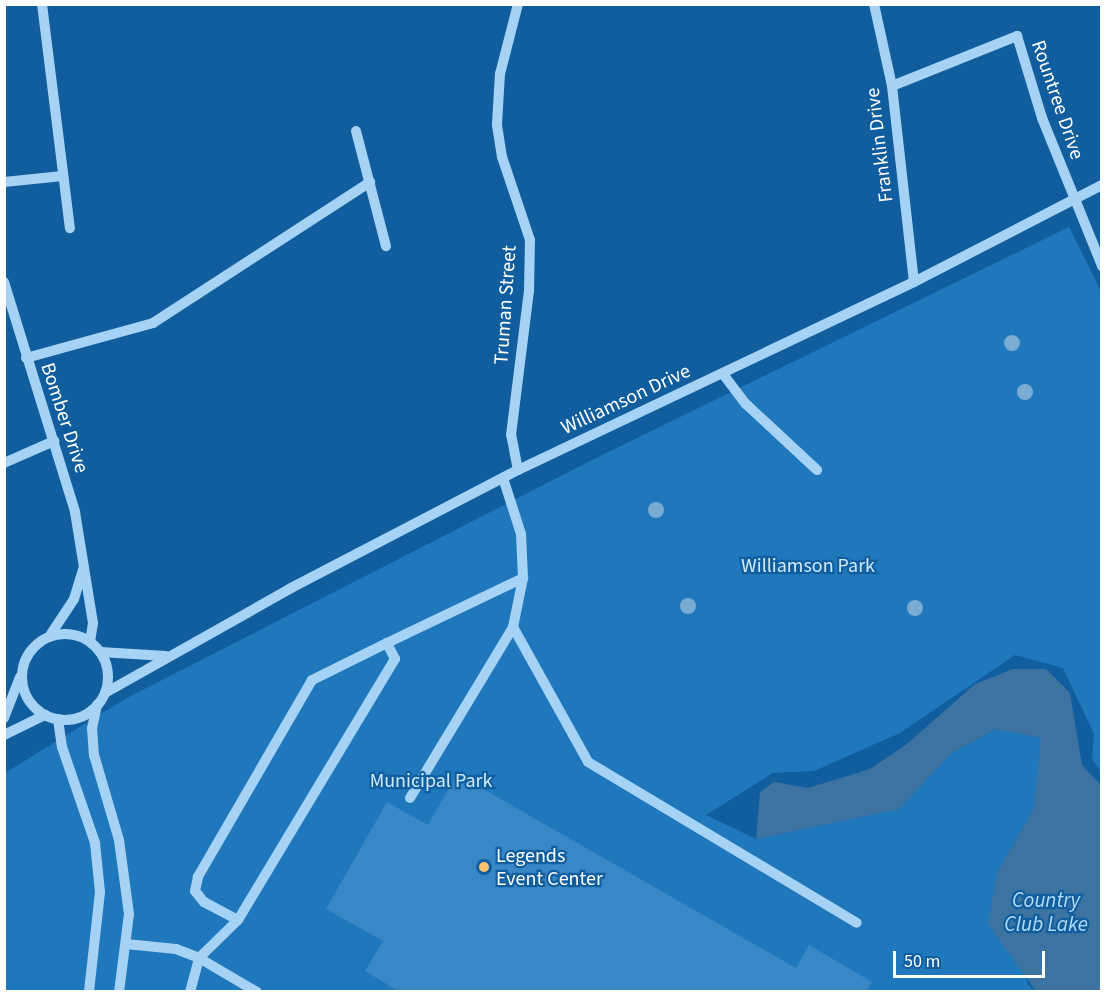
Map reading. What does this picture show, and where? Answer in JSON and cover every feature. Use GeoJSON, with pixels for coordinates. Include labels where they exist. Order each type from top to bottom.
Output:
{"type":"FeatureCollection","features":[{"type":"Feature","properties":{"kind":"street"},"geometry":{"type":"LineString","coordinates":[[42,4],[70,228]]}},
{"type":"Feature","properties":{"kind":"street","name":"Truman Street"},"geometry":{"type":"LineString","coordinates":[[518,4],[500,74],[497,123],[502,157],[530,240],[529,291],[511,435],[518,470]]}},
{"type":"Feature","properties":{"kind":"street","name":"Franklin Drive"},"geometry":{"type":"LineString","coordinates":[[874,4],[892,86],[914,282]]}},
{"type":"Feature","properties":{"kind":"street","name":"Rountree Drive"},"geometry":{"type":"LineString","coordinates":[[892,86],[1017,36],[1074,201],[1101,266]]}},
{"type":"Feature","properties":{"kind":"street"},"geometry":{"type":"LineString","coordinates":[[356,131],[386,246]]}},
{"type":"Feature","properties":{"kind":"street"},"geometry":{"type":"LineString","coordinates":[[4,182],[63,176]]}},
{"type":"Feature","properties":{"kind":"street"},"geometry":{"type":"LineString","coordinates":[[26,358],[153,323],[370,182]]}},
{"type":"Feature","properties":{"kind":"street","name":"Williamson Drive"},"geometry":{"type":"LineString","coordinates":[[105,693],[169,656],[518,470],[914,282],[1101,185]]}},
{"type":"Feature","properties":{"kind":"street","name":"Bomber Drive"},"geometry":{"type":"LineString","coordinates":[[4,282],[75,512],[93,623],[90,642]]}},
{"type":"Feature","properties":{"kind":"street"},"geometry":{"type":"LineString","coordinates":[[723,374],[746,404],[817,470]]}},
{"type":"Feature","properties":{"kind":"street"},"geometry":{"type":"LineString","coordinates":[[4,463],[54,441]]}},
{"type":"Feature","properties":{"kind":"street"},"geometry":{"type":"LineString","coordinates":[[410,798],[513,627],[523,578],[521,534],[503,478]]}},
{"type":"Feature","properties":{"kind":"street","name":"Bomber Drive"},"geometry":{"type":"LineString","coordinates":[[49,637],[74,599],[84,566]]}},
{"type":"Feature","properties":{"kind":"street"},"geometry":{"type":"LineString","coordinates":[[238,920],[204,902],[195,891],[198,877],[312,680],[523,578]]}},
{"type":"Feature","properties":{"kind":"street"},"geometry":{"type":"LineString","coordinates":[[513,627],[588,762],[857,923]]}},
{"type":"Feature","properties":{"kind":"street"},"geometry":{"type":"LineString","coordinates":[[4,718],[23,668],[37,644],[49,637],[77,635],[90,642],[100,652],[107,672],[105,693],[97,705],[86,714],[58,719],[45,715],[26,695],[23,668]]}},
{"type":"Feature","properties":{"kind":"street"},"geometry":{"type":"LineString","coordinates":[[190,992],[199,958],[238,920],[394,659],[387,643]]}},
{"type":"Feature","properties":{"kind":"street"},"geometry":{"type":"LineString","coordinates":[[100,652],[169,656]]}},
{"type":"Feature","properties":{"kind":"street"},"geometry":{"type":"LineString","coordinates":[[97,705],[92,728],[94,755],[119,840],[126,880],[126,944],[118,992]]}},
{"type":"Feature","properties":{"kind":"street"},"geometry":{"type":"LineString","coordinates":[[4,735],[45,715]]}},
{"type":"Feature","properties":{"kind":"street"},"geometry":{"type":"LineString","coordinates":[[58,719],[62,747],[92,833],[97,862],[100,892],[89,992]]}},
{"type":"Feature","properties":{"kind":"street"},"geometry":{"type":"LineString","coordinates":[[126,944],[176,949],[199,958],[257,992]]}},
{"type":"Feature","properties":{"kind":"green space","name":"Municipal Park"},"geometry":{"type":"Polygon","coordinates":[[[1069,227],[1101,291],[1101,772],[1092,759],[1094,734],[1063,668],[1015,655],[900,733],[814,771],[773,773],[706,815],[756,839],[898,809],[952,753],[996,729],[1042,738],[1034,808],[997,873],[1028,985],[1036,991],[5,992],[5,773],[125,699],[594,459],[1069,227]]]}},
{"type":"Feature","properties":{"kind":"water","name":"Country Club Lake"},"geometry":{"type":"Polygon","coordinates":[[[1013,669],[1046,669],[1070,693],[1082,765],[1101,785],[1101,991],[1036,991],[988,924],[997,873],[1034,808],[1041,738],[996,729],[952,753],[899,809],[756,839],[760,792],[774,782],[808,788],[870,769],[907,744],[975,684],[1013,669]]]}},
{"type":"Feature","properties":{"kind":"building","name":"Legends Event Center"},"geometry":{"type":"Polygon","coordinates":[[[457,774],[796,968],[809,945],[872,982],[866,992],[400,992],[365,971],[383,941],[326,909],[387,802],[428,825],[457,774]]]}},
{"type":"Feature","properties":{"kind":"place","name":"Legends Event Center"},"geometry":{"type":"Point","coordinates":[484,867]}},
{"type":"Feature","properties":{"kind":"park label","name":"Williamson Park"},"geometry":{"type":"Point","coordinates":[808,566]}}]}
